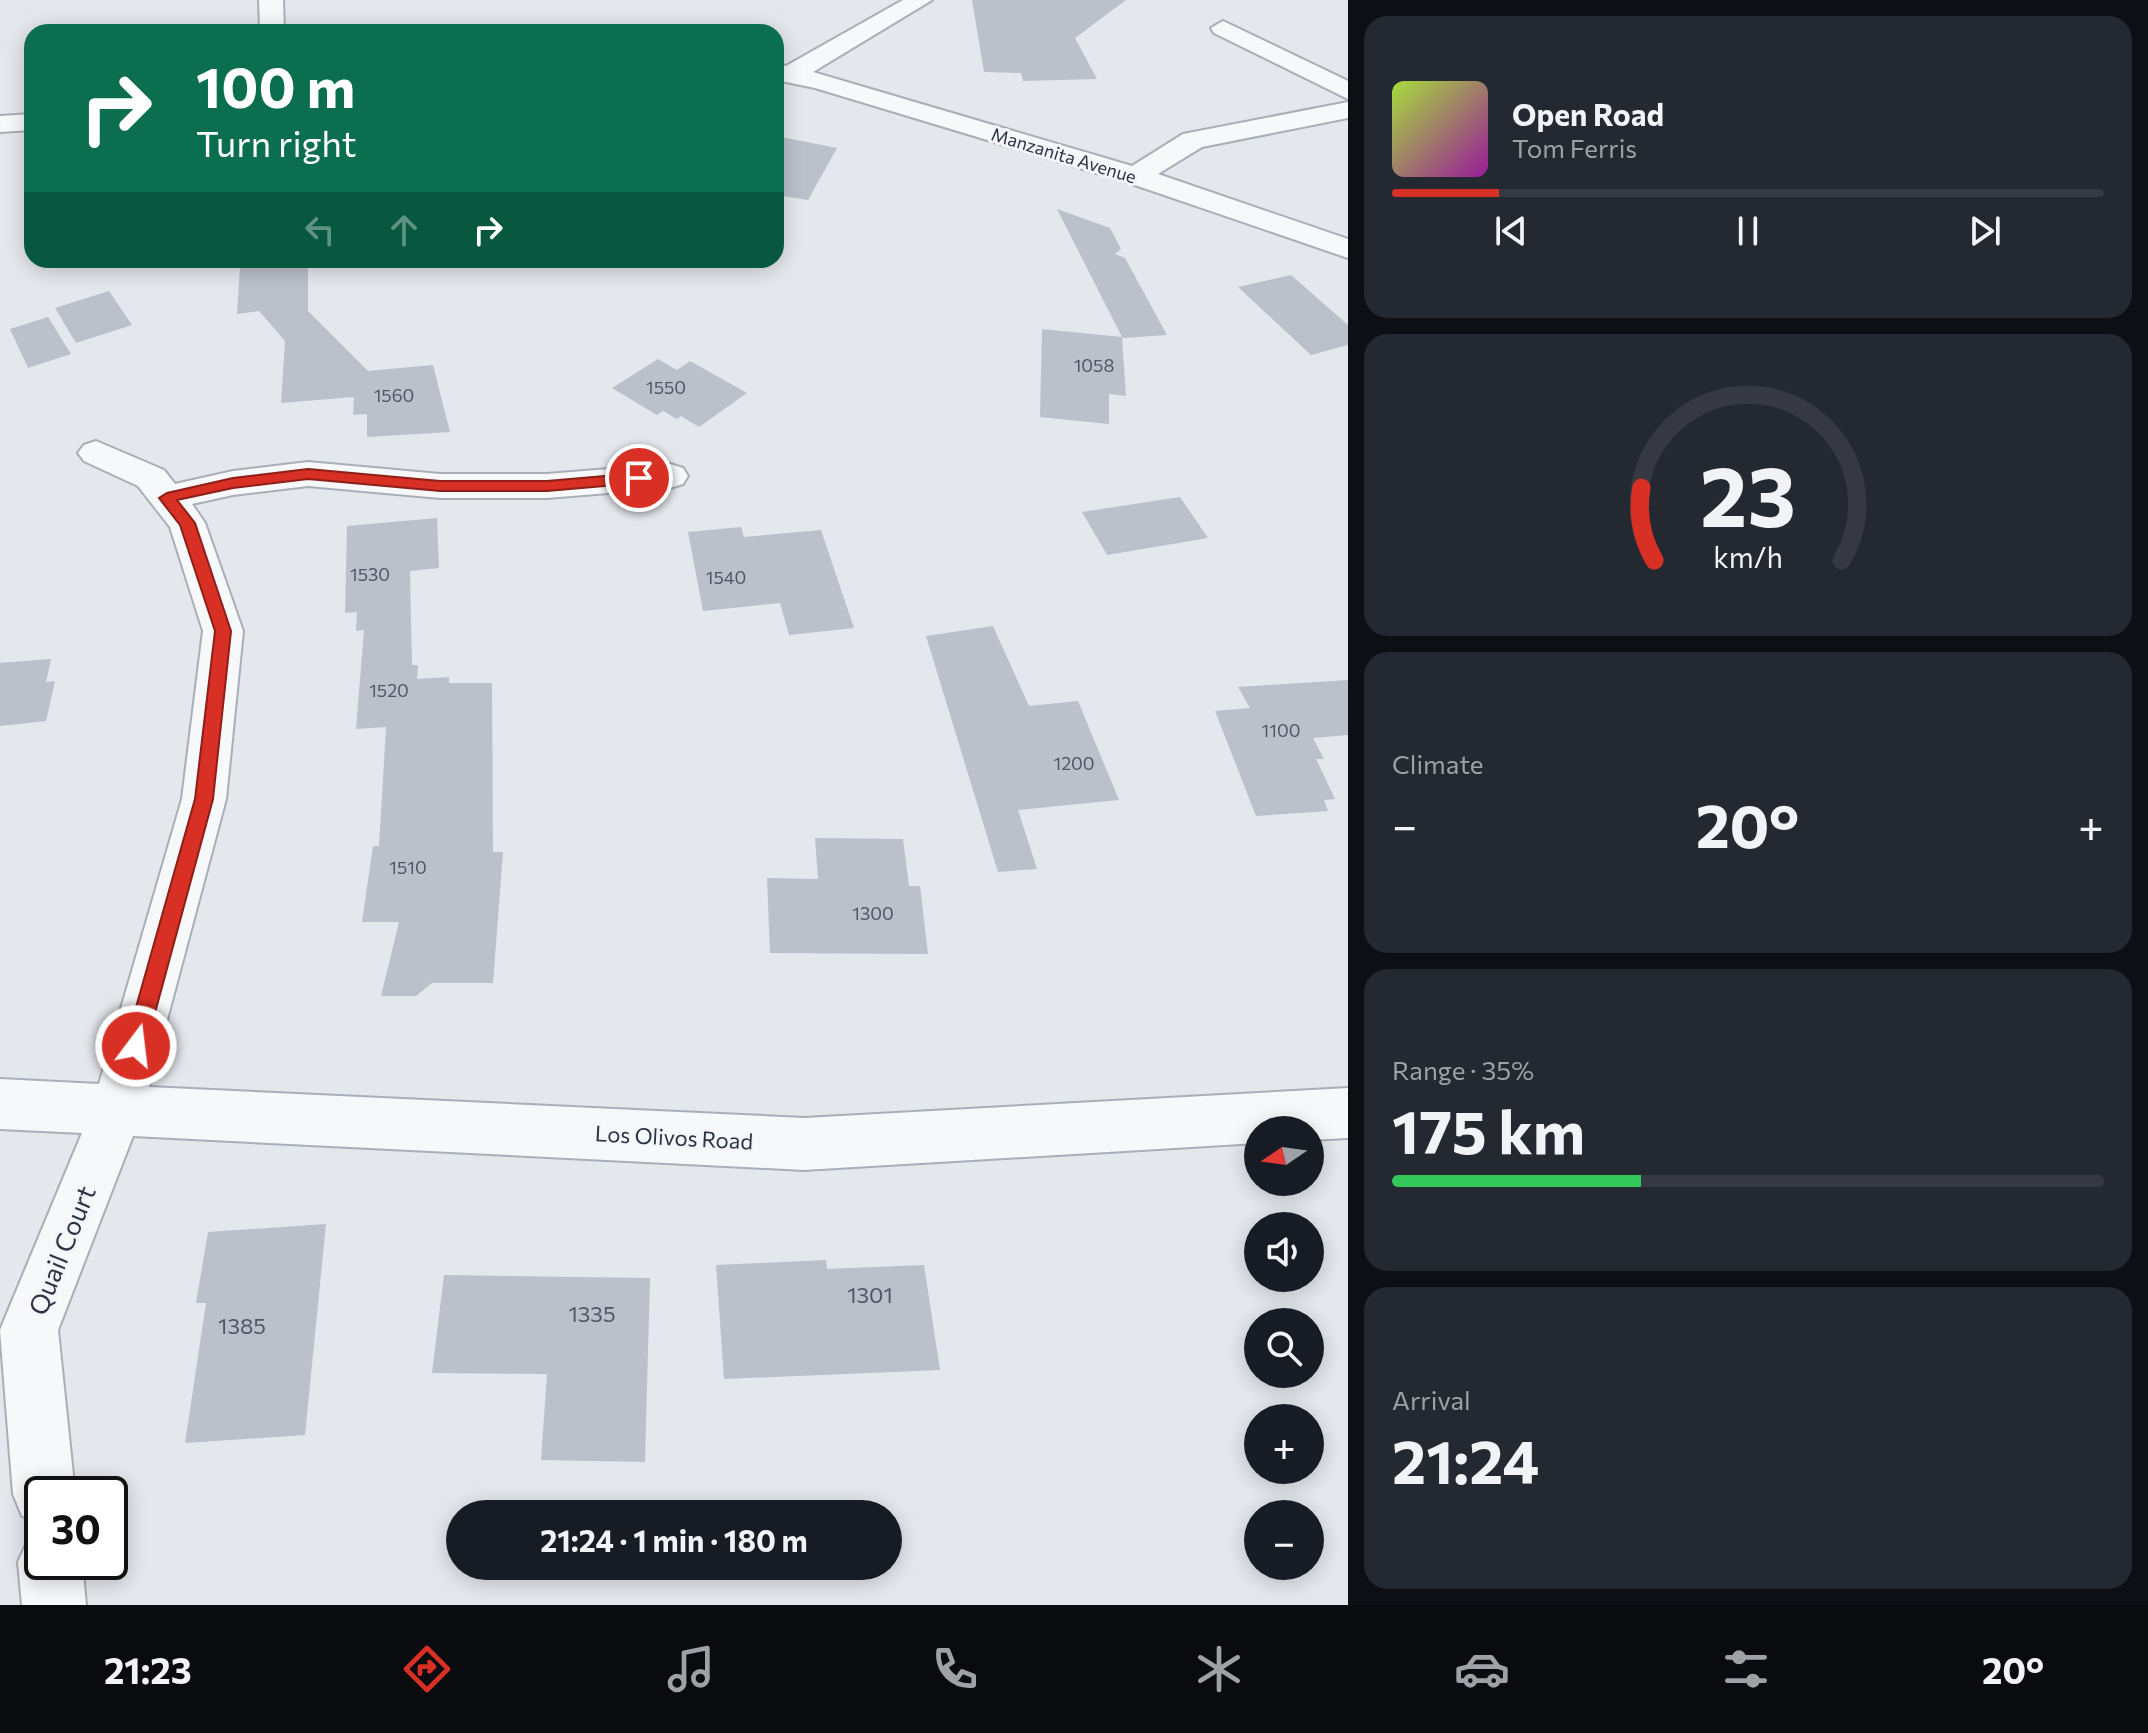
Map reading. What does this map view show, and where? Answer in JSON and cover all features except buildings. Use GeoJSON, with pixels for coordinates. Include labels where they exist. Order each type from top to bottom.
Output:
{"type":"FeatureCollection","features":[{"type":"Feature","properties":{"kind":"street"},"geometry":{"type":"LineString","coordinates":[[271,0],[272,24]]}},
{"type":"Feature","properties":{"kind":"street"},"geometry":{"type":"LineString","coordinates":[[784,73],[920,0]]}},
{"type":"Feature","properties":{"kind":"street"},"geometry":{"type":"LineString","coordinates":[[1223,28],[1348,91]]}},
{"type":"Feature","properties":{"kind":"street","name":"Manzanita Avenue"},"geometry":{"type":"LineString","coordinates":[[784,73],[1136,176],[1348,249]]}},
{"type":"Feature","properties":{"kind":"street"},"geometry":{"type":"LineString","coordinates":[[1136,176],[1193,140],[1348,110]]}},
{"type":"Feature","properties":{"kind":"street"},"geometry":{"type":"LineString","coordinates":[[0,124],[24,122]]}},
{"type":"Feature","properties":{"kind":"street","name":"Quail Court"},"geometry":{"type":"LineString","coordinates":[[42,1476],[29,1330],[118,1107],[204,799],[223,631],[187,523],[151,478],[96,453]]}},
{"type":"Feature","properties":{"kind":"street"},"geometry":{"type":"LineString","coordinates":[[167,498],[233,483],[308,474],[440,486],[547,486],[670,476]]}},
{"type":"Feature","properties":{"kind":"street","name":"Los Olivos Road"},"geometry":{"type":"LineString","coordinates":[[0,1104],[118,1107],[804,1144],[1348,1113]]}},
{"type":"Feature","properties":{"kind":"street"},"geometry":{"type":"LineString","coordinates":[[52,1580],[54,1605]]}},
{"type":"Feature","properties":{"kind":"route"},"geometry":{"type":"LineString","coordinates":[[136,1046],[204,799],[223,631],[187,523],[167,498],[233,483],[308,474],[440,486],[547,486],[639,478]]}}]}
